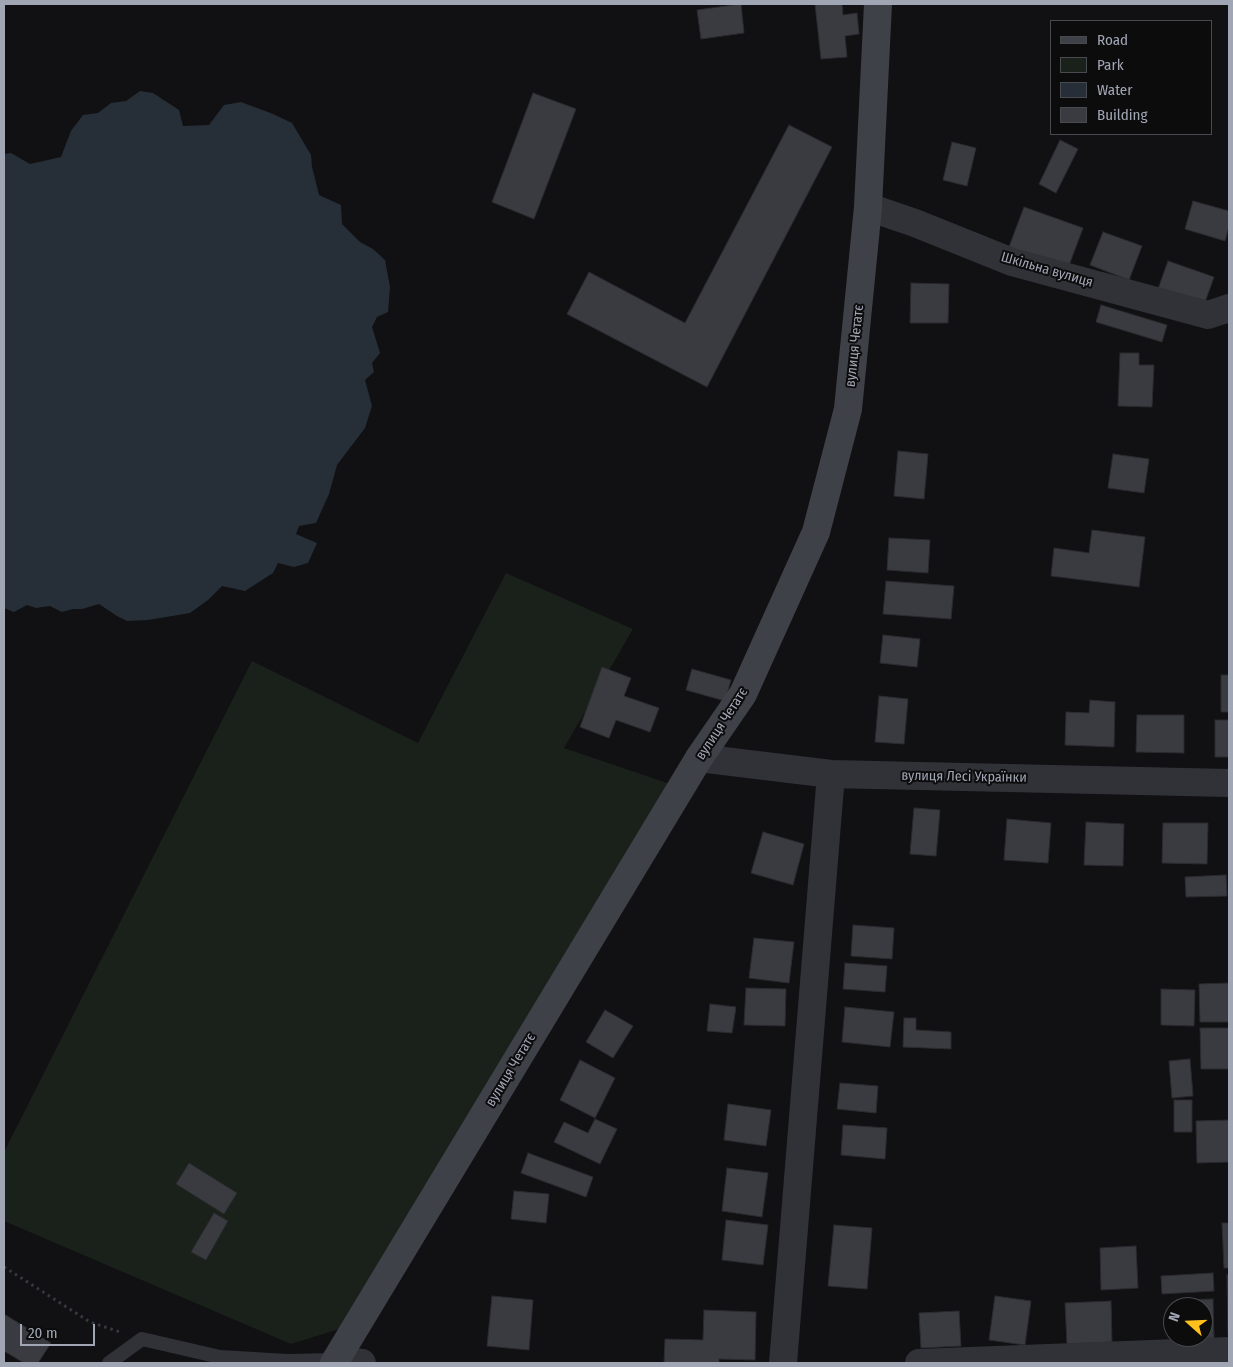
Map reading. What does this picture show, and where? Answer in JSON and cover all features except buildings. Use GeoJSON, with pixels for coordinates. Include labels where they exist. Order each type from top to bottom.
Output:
{"type":"FeatureCollection","features":[{"type":"Feature","properties":{"kind":"street","name":"вулиця Четатє"},"geometry":{"type":"LineString","coordinates":[[344,1362],[699,758],[743,694],[816,532],[848,409],[868,207],[878,4]]}},
{"type":"Feature","properties":{"kind":"street","name":"Шкільна вулиця"},"geometry":{"type":"LineString","coordinates":[[868,207],[915,223],[1012,262],[1208,315],[1229,308]]}},
{"type":"Feature","properties":{"kind":"street","name":"вулиця Лесі Українки"},"geometry":{"type":"LineString","coordinates":[[699,758],[831,774],[1229,783]]}},
{"type":"Feature","properties":{"kind":"street"},"geometry":{"type":"LineString","coordinates":[[783,1363],[831,774]]}},
{"type":"Feature","properties":{"kind":"street"},"geometry":{"type":"LineString","coordinates":[[919,1363],[1229,1351]]}},
{"type":"Feature","properties":{"kind":"lane"},"geometry":{"type":"LineString","coordinates":[[109,1363],[142,1339],[220,1357],[344,1362]]}},
{"type":"Feature","properties":{"kind":"path"},"geometry":{"type":"LineString","coordinates":[[4,1267],[90,1322],[142,1339]]}},
{"type":"Feature","properties":{"kind":"green space"},"geometry":{"type":"Polygon","coordinates":[[[506,573],[633,629],[564,748],[682,788],[352,1325],[291,1344],[4,1221],[4,1152],[252,661],[418,743],[506,573]]]}},
{"type":"Feature","properties":{"kind":"water"},"geometry":{"type":"Polygon","coordinates":[[[140,91],[153,93],[179,110],[183,126],[209,125],[224,105],[241,102],[292,123],[311,155],[319,195],[341,205],[342,224],[360,242],[373,249],[385,260],[390,287],[388,312],[377,317],[372,327],[380,353],[372,363],[374,372],[365,380],[372,406],[365,428],[337,465],[329,494],[316,523],[299,526],[296,534],[317,543],[308,563],[294,567],[278,563],[273,573],[245,591],[222,586],[208,600],[190,613],[148,620],[127,621],[99,604],[62,612],[50,606],[36,608],[27,605],[14,612],[4,608],[4,154],[11,153],[30,164],[61,157],[71,131],[83,115],[98,113],[111,103],[126,101],[140,91]]]}}]}
